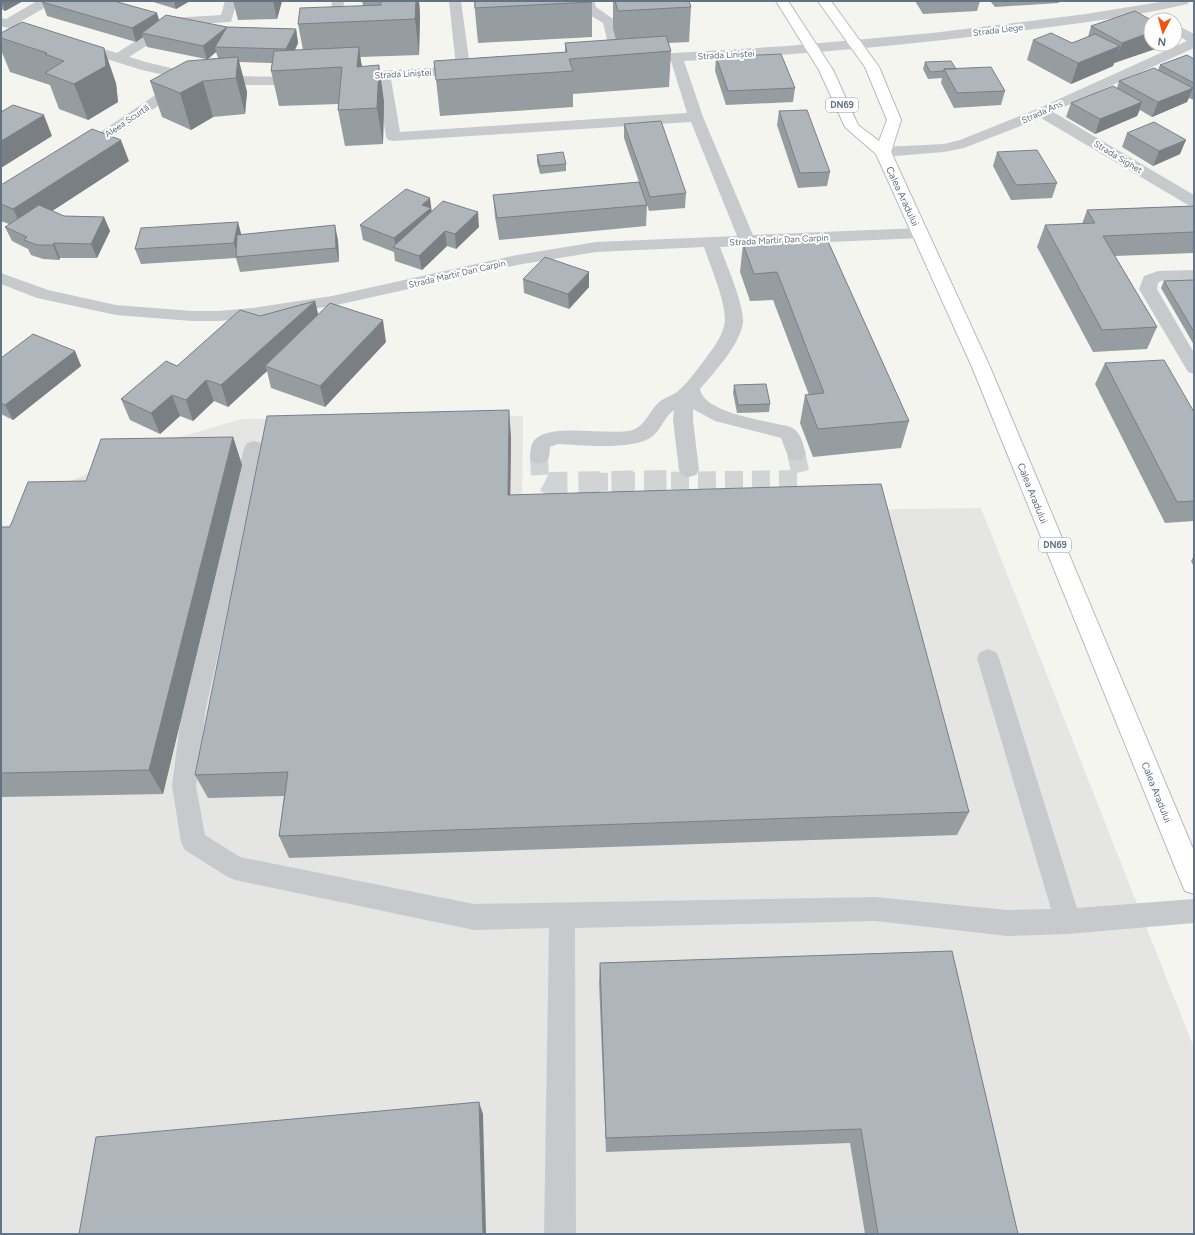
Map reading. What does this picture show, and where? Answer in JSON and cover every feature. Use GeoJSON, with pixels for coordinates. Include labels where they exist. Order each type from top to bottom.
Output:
{"type":"FeatureCollection","features":[{"type":"Feature","properties":{"kind":"main road","name":"Calea Aradului"},"geometry":{"type":"LineString","coordinates":[[782,1],[826,70],[852,127],[883,152],[981,367],[1191,867]]}},
{"type":"Feature","properties":{"kind":"main road"},"geometry":{"type":"LineString","coordinates":[[824,1],[872,67],[894,120],[883,152]]}},
{"type":"Feature","properties":{"kind":"street"},"geometry":{"type":"LineString","coordinates":[[4,23],[46,1]]}},
{"type":"Feature","properties":{"kind":"street"},"geometry":{"type":"LineString","coordinates":[[119,58],[176,21],[226,19],[231,1]]}},
{"type":"Feature","properties":{"kind":"street"},"geometry":{"type":"LineString","coordinates":[[336,30],[338,1]]}},
{"type":"Feature","properties":{"kind":"street"},"geometry":{"type":"LineString","coordinates":[[455,1],[464,70]]}},
{"type":"Feature","properties":{"kind":"street"},"geometry":{"type":"LineString","coordinates":[[588,1],[590,9],[609,21],[619,60]]}},
{"type":"Feature","properties":{"kind":"street"},"geometry":{"type":"LineString","coordinates":[[1134,1],[1148,12]]}},
{"type":"Feature","properties":{"kind":"street","name":"Strada Liege"},"geometry":{"type":"LineString","coordinates":[[812,48],[986,32],[1145,10],[1184,1]]}},
{"type":"Feature","properties":{"kind":"street"},"geometry":{"type":"LineString","coordinates":[[4,23],[56,39]]}},
{"type":"Feature","properties":{"kind":"street"},"geometry":{"type":"LineString","coordinates":[[1183,33],[1194,40]]}},
{"type":"Feature","properties":{"kind":"street"},"geometry":{"type":"LineString","coordinates":[[70,43],[170,73],[192,77],[233,80],[312,79]]}},
{"type":"Feature","properties":{"kind":"street","name":"Strada Ans"},"geometry":{"type":"LineString","coordinates":[[883,152],[944,148],[964,144],[1042,112],[1194,43]]}},
{"type":"Feature","properties":{"kind":"street","name":"Strada Liniștei"},"geometry":{"type":"LineString","coordinates":[[604,61],[812,48]]}},
{"type":"Feature","properties":{"kind":"street"},"geometry":{"type":"LineString","coordinates":[[676,57],[696,118],[746,241]]}},
{"type":"Feature","properties":{"kind":"street","name":"Strada Liniștei"},"geometry":{"type":"LineString","coordinates":[[336,78],[479,69]]}},
{"type":"Feature","properties":{"kind":"street"},"geometry":{"type":"LineString","coordinates":[[383,75],[394,137],[696,118]]}},
{"type":"Feature","properties":{"kind":"street","name":"Aleea Scurtă"},"geometry":{"type":"LineString","coordinates":[[72,158],[192,77]]}},
{"type":"Feature","properties":{"kind":"street","name":"Strada Sighet"},"geometry":{"type":"LineString","coordinates":[[1042,112],[1194,202]]}},
{"type":"Feature","properties":{"kind":"street","name":"Strada Martir Dan Carpin"},"geometry":{"type":"LineString","coordinates":[[1,278],[43,294],[116,310],[192,316],[219,316],[259,312],[332,301],[517,260],[560,252],[626,245],[711,243],[920,233]]}},
{"type":"Feature","properties":{"kind":"street"},"geometry":{"type":"LineString","coordinates":[[539,457],[541,444],[549,439],[558,437],[616,438],[642,433],[650,428],[658,414],[666,406],[685,396],[727,341],[733,329],[733,308],[711,243]]}},
{"type":"Feature","properties":{"kind":"street"},"geometry":{"type":"LineString","coordinates":[[1194,275],[1158,276],[1150,280],[1148,289],[1194,368]]}},
{"type":"Feature","properties":{"kind":"street"},"geometry":{"type":"LineString","coordinates":[[691,388],[693,397],[706,409],[740,423],[787,433],[792,439],[796,454]]}},
{"type":"Feature","properties":{"kind":"street"},"geometry":{"type":"LineString","coordinates":[[689,470],[683,420],[684,407],[691,388]]}},
{"type":"Feature","properties":{"kind":"street"},"geometry":{"type":"LineString","coordinates":[[254,448],[194,708],[184,786],[194,842],[235,868],[474,917],[876,909],[1007,923],[1068,921],[1194,911]]}},
{"type":"Feature","properties":{"kind":"street"},"geometry":{"type":"LineString","coordinates":[[988,658],[1068,921]]}},
{"type":"Feature","properties":{"kind":"street"},"geometry":{"type":"LineString","coordinates":[[560,1234],[562,915]]}},
{"type":"Feature","properties":{"kind":"shaded area"},"geometry":{"type":"Polygon","coordinates":[[[523,416],[522,514],[981,508],[1194,1048],[1194,1234],[1,1234],[1,530],[57,487],[154,444],[242,419],[523,416]]]}},
{"type":"Feature","properties":{"kind":"building"},"geometry":{"type":"Polygon","coordinates":[[[114,1],[157,13],[132,28],[42,2],[114,1]]]}},
{"type":"Feature","properties":{"kind":"building"},"geometry":{"type":"Polygon","coordinates":[[[381,1],[416,1],[415,19],[298,24],[300,8],[381,5],[381,1]]]}},
{"type":"Feature","properties":{"kind":"building"},"geometry":{"type":"Polygon","coordinates":[[[475,1],[592,1],[592,2],[475,8],[475,1]]]}},
{"type":"Feature","properties":{"kind":"building"},"geometry":{"type":"Polygon","coordinates":[[[615,1],[689,1],[691,7],[618,11],[615,1]]]}},
{"type":"Feature","properties":{"kind":"building"},"geometry":{"type":"Polygon","coordinates":[[[1135,11],[1143,16],[1143,35],[1122,43],[1091,26],[1135,11]]]}},
{"type":"Feature","properties":{"kind":"building"},"geometry":{"type":"Polygon","coordinates":[[[166,15],[227,27],[203,46],[142,33],[166,15]]]}},
{"type":"Feature","properties":{"kind":"building"},"geometry":{"type":"Polygon","coordinates":[[[22,22],[104,48],[106,66],[74,84],[45,73],[64,61],[45,54],[47,53],[1,38],[1,33],[22,22]]]}},
{"type":"Feature","properties":{"kind":"building"},"geometry":{"type":"Polygon","coordinates":[[[227,27],[296,29],[286,49],[215,47],[227,27]]]}},
{"type":"Feature","properties":{"kind":"building"},"geometry":{"type":"Polygon","coordinates":[[[1051,33],[1072,43],[1095,34],[1120,46],[1078,63],[1033,40],[1051,33]]]}},
{"type":"Feature","properties":{"kind":"building"},"geometry":{"type":"Polygon","coordinates":[[[666,36],[671,51],[569,59],[573,71],[436,80],[434,61],[567,52],[565,43],[666,36]]]}},
{"type":"Feature","properties":{"kind":"building"},"geometry":{"type":"Polygon","coordinates":[[[359,47],[357,67],[379,65],[377,108],[338,110],[342,67],[271,71],[274,51],[359,47]]]}},
{"type":"Feature","properties":{"kind":"building"},"geometry":{"type":"Polygon","coordinates":[[[781,54],[795,88],[728,91],[716,57],[781,54]]]}},
{"type":"Feature","properties":{"kind":"building"},"geometry":{"type":"Polygon","coordinates":[[[1187,55],[1194,59],[1194,83],[1160,65],[1187,55]]]}},
{"type":"Feature","properties":{"kind":"building"},"geometry":{"type":"Polygon","coordinates":[[[238,57],[236,78],[203,81],[180,93],[150,81],[187,61],[238,57]]]}},
{"type":"Feature","properties":{"kind":"building"},"geometry":{"type":"Polygon","coordinates":[[[951,61],[956,69],[944,69],[944,71],[930,72],[925,62],[951,61]]]}},
{"type":"Feature","properties":{"kind":"building"},"geometry":{"type":"Polygon","coordinates":[[[991,67],[1005,91],[957,93],[944,69],[991,67]]]}},
{"type":"Feature","properties":{"kind":"building"},"geometry":{"type":"Polygon","coordinates":[[[1154,68],[1193,88],[1158,102],[1119,81],[1154,68]]]}},
{"type":"Feature","properties":{"kind":"building"},"geometry":{"type":"Polygon","coordinates":[[[1113,86],[1142,102],[1100,119],[1071,103],[1113,86]]]}},
{"type":"Feature","properties":{"kind":"building"},"geometry":{"type":"Polygon","coordinates":[[[13,105],[44,115],[1,141],[1,112],[13,105]]]}},
{"type":"Feature","properties":{"kind":"building"},"geometry":{"type":"Polygon","coordinates":[[[807,110],[830,172],[800,173],[779,111],[807,110]]]}},
{"type":"Feature","properties":{"kind":"building"},"geometry":{"type":"Polygon","coordinates":[[[661,121],[686,193],[650,197],[624,124],[661,121]]]}},
{"type":"Feature","properties":{"kind":"building"},"geometry":{"type":"Polygon","coordinates":[[[1154,122],[1186,140],[1159,151],[1127,133],[1154,122]]]}},
{"type":"Feature","properties":{"kind":"building"},"geometry":{"type":"Polygon","coordinates":[[[92,129],[121,140],[13,209],[1,204],[1,185],[92,129]]]}},
{"type":"Feature","properties":{"kind":"building"},"geometry":{"type":"Polygon","coordinates":[[[1037,150],[1057,183],[1016,185],[997,152],[1037,150]]]}},
{"type":"Feature","properties":{"kind":"building"},"geometry":{"type":"Polygon","coordinates":[[[563,152],[566,164],[540,166],[537,155],[563,152]]]}},
{"type":"Feature","properties":{"kind":"building"},"geometry":{"type":"Polygon","coordinates":[[[639,182],[647,205],[497,218],[493,195],[639,182]]]}},
{"type":"Feature","properties":{"kind":"building"},"geometry":{"type":"Polygon","coordinates":[[[406,189],[430,198],[422,205],[431,208],[394,238],[360,225],[406,189]]]}},
{"type":"Feature","properties":{"kind":"building"},"geometry":{"type":"Polygon","coordinates":[[[443,201],[478,212],[455,234],[445,231],[419,256],[393,247],[443,201]]]}},
{"type":"Feature","properties":{"kind":"building"},"geometry":{"type":"Polygon","coordinates":[[[39,205],[64,216],[104,217],[91,244],[54,243],[53,245],[37,245],[24,240],[27,237],[5,227],[39,205]]]}},
{"type":"Feature","properties":{"kind":"building"},"geometry":{"type":"Polygon","coordinates":[[[1194,206],[1194,232],[1103,236],[1157,327],[1102,330],[1045,225],[1095,223],[1087,210],[1194,206]]]}},
{"type":"Feature","properties":{"kind":"building"},"geometry":{"type":"Polygon","coordinates":[[[238,222],[234,243],[135,249],[141,228],[238,222]]]}},
{"type":"Feature","properties":{"kind":"building"},"geometry":{"type":"Polygon","coordinates":[[[335,225],[336,248],[236,257],[237,235],[335,225]]]}},
{"type":"Feature","properties":{"kind":"building"},"geometry":{"type":"Polygon","coordinates":[[[826,237],[909,421],[818,429],[805,395],[824,393],[777,272],[754,274],[743,244],[826,237]]]}},
{"type":"Feature","properties":{"kind":"building"},"geometry":{"type":"Polygon","coordinates":[[[545,257],[589,272],[568,294],[523,279],[545,257]]]}},
{"type":"Feature","properties":{"kind":"building"},"geometry":{"type":"Polygon","coordinates":[[[1194,280],[1194,332],[1164,281],[1194,280]]]}},
{"type":"Feature","properties":{"kind":"building"},"geometry":{"type":"Polygon","coordinates":[[[315,301],[221,385],[206,380],[186,400],[172,395],[151,413],[121,399],[166,361],[177,366],[240,310],[260,316],[315,301]]]}},
{"type":"Feature","properties":{"kind":"building"},"geometry":{"type":"Polygon","coordinates":[[[330,303],[383,320],[320,386],[265,366],[330,303]]]}},
{"type":"Feature","properties":{"kind":"building"},"geometry":{"type":"Polygon","coordinates":[[[33,334],[75,351],[5,405],[1,403],[1,358],[33,334]]]}},
{"type":"Feature","properties":{"kind":"building"},"geometry":{"type":"Polygon","coordinates":[[[1164,360],[1194,412],[1194,501],[1177,502],[1105,363],[1164,360]]]}},
{"type":"Feature","properties":{"kind":"building"},"geometry":{"type":"Polygon","coordinates":[[[766,384],[770,404],[738,405],[734,385],[766,384]]]}},
{"type":"Feature","properties":{"kind":"building"},"geometry":{"type":"Polygon","coordinates":[[[509,410],[508,495],[881,484],[969,812],[279,836],[288,772],[195,775],[267,416],[509,410]]]}},
{"type":"Feature","properties":{"kind":"building"},"geometry":{"type":"Polygon","coordinates":[[[233,437],[149,770],[1,773],[1,527],[10,527],[28,482],[86,481],[101,439],[233,437]]]}},
{"type":"Feature","properties":{"kind":"building"},"geometry":{"type":"Polygon","coordinates":[[[952,951],[1018,1234],[878,1234],[861,1129],[606,1138],[600,963],[952,951]]]}},
{"type":"Feature","properties":{"kind":"building"},"geometry":{"type":"Polygon","coordinates":[[[479,1102],[483,1234],[79,1234],[96,1137],[479,1102]]]}},
{"type":"Feature","properties":{"kind":"tunnel"},"geometry":{"type":"LineString","coordinates":[[590,482],[798,479],[801,475],[796,454]]}},
{"type":"Feature","properties":{"kind":"tunnel"},"geometry":{"type":"LineString","coordinates":[[539,457],[540,478],[546,481]]}},
{"type":"Feature","properties":{"kind":"tunnel"},"geometry":{"type":"LineString","coordinates":[[546,481],[549,483],[670,481]]}}]}
